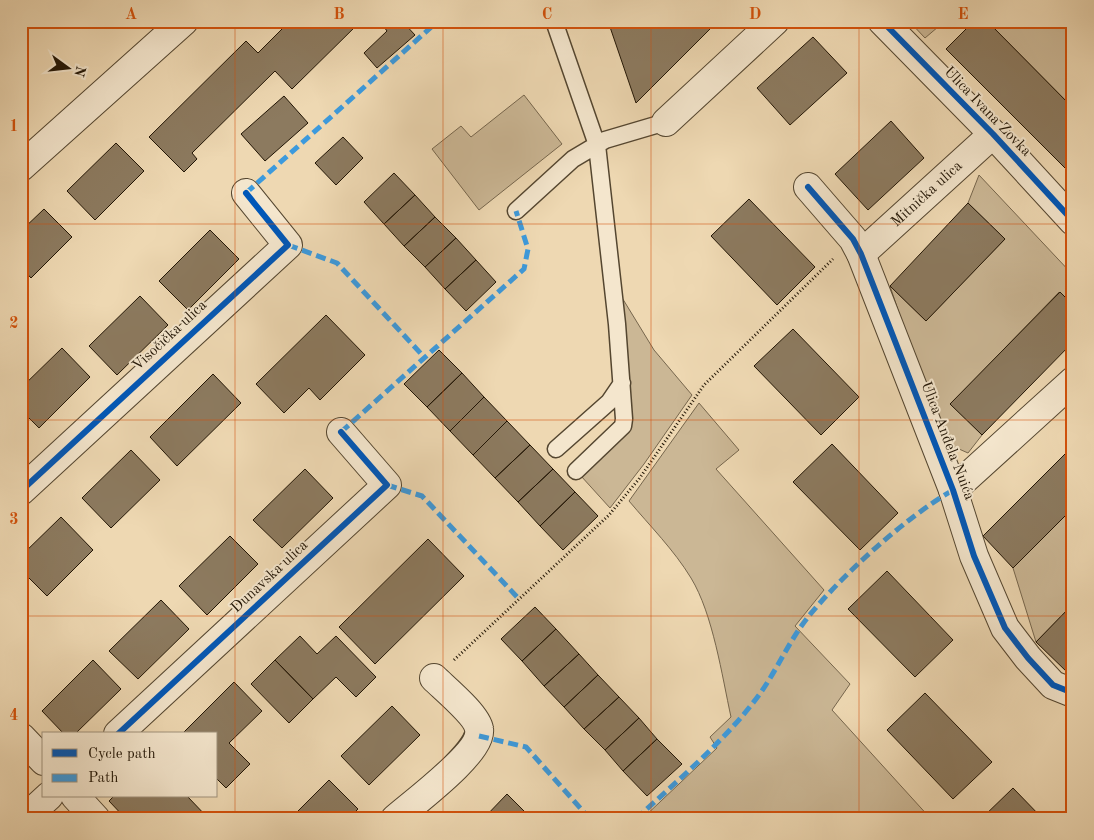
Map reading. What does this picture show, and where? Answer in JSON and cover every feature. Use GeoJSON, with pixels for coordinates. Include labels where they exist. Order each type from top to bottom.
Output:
{"type":"FeatureCollection","features":[{"type":"Feature","properties":{"kind":"street"},"geometry":{"type":"LineString","coordinates":[[21,167],[184,21]]}},
{"type":"Feature","properties":{"kind":"street"},"geometry":{"type":"LineString","coordinates":[[666,122],[775,21]]}},
{"type":"Feature","properties":{"kind":"street","name":"Ulica Ivana Zovka"},"geometry":{"type":"LineString","coordinates":[[882,21],[1072,218]]}},
{"type":"Feature","properties":{"kind":"street","name":"Mitnička ulica"},"geometry":{"type":"LineString","coordinates":[[857,247],[993,134]]}},
{"type":"Feature","properties":{"kind":"street","name":"Ulica Anđela Nuića"},"geometry":{"type":"LineString","coordinates":[[808,187],[857,247],[953,490],[974,556],[1006,628],[1028,658],[1053,685],[1073,693]]}},
{"type":"Feature","properties":{"kind":"street","name":"Visočička ulica"},"geometry":{"type":"LineString","coordinates":[[21,490],[288,245],[246,193]]}},
{"type":"Feature","properties":{"kind":"street"},"geometry":{"type":"LineString","coordinates":[[953,490],[1073,381]]}},
{"type":"Feature","properties":{"kind":"street","name":"Dunavska ulica"},"geometry":{"type":"LineString","coordinates":[[120,732],[387,485],[341,432]]}},
{"type":"Feature","properties":{"kind":"street"},"geometry":{"type":"LineString","coordinates":[[395,819],[466,758],[479,736],[479,727],[474,718],[434,678]]}},
{"type":"Feature","properties":{"kind":"street"},"geometry":{"type":"LineString","coordinates":[[21,736],[42,759]]}},
{"type":"Feature","properties":{"kind":"street"},"geometry":{"type":"LineString","coordinates":[[24,819],[47,798]]}},
{"type":"Feature","properties":{"kind":"street"},"geometry":{"type":"LineString","coordinates":[[78,798],[96,819]]}},
{"type":"Feature","properties":{"kind":"lane"},"geometry":{"type":"LineString","coordinates":[[554,21],[597,145],[622,383],[622,426],[576,471]]}},
{"type":"Feature","properties":{"kind":"lane"},"geometry":{"type":"LineString","coordinates":[[516,211],[573,159],[605,140],[666,122]]}},
{"type":"Feature","properties":{"kind":"lane"},"geometry":{"type":"LineString","coordinates":[[556,449],[609,402],[622,383]]}},
{"type":"Feature","properties":{"kind":"path"},"geometry":{"type":"LineString","coordinates":[[434,678],[610,515],[640,479],[704,385],[857,247]]}},
{"type":"Feature","properties":{"kind":"shaded area"},"geometry":{"type":"Polygon","coordinates":[[[909,21],[945,21],[925,38],[909,21]]]}},
{"type":"Feature","properties":{"kind":"shaded area"},"geometry":{"type":"Polygon","coordinates":[[[987,21],[1073,21],[1073,108],[987,21]]]}},
{"type":"Feature","properties":{"kind":"shaded area"},"geometry":{"type":"Polygon","coordinates":[[[524,95],[562,144],[479,210],[432,149],[461,126],[471,137],[524,95]]]}},
{"type":"Feature","properties":{"kind":"shaded area"},"geometry":{"type":"Polygon","coordinates":[[[979,175],[1073,275],[1073,305],[1059,292],[951,404],[982,435],[968,453],[950,445],[929,403],[890,286],[926,321],[1005,239],[968,203],[979,175]]]}},
{"type":"Feature","properties":{"kind":"shaded area"},"geometry":{"type":"Polygon","coordinates":[[[621,296],[654,350],[692,395],[644,464],[610,508],[581,476],[629,427],[621,296]]]}},
{"type":"Feature","properties":{"kind":"shaded area"},"geometry":{"type":"Polygon","coordinates":[[[699,403],[739,450],[716,469],[824,590],[795,626],[850,684],[832,710],[931,819],[642,819],[717,748],[710,737],[731,717],[716,646],[699,593],[691,578],[662,538],[629,501],[699,403]]]}},
{"type":"Feature","properties":{"kind":"shaded area"},"geometry":{"type":"Polygon","coordinates":[[[1073,508],[1073,604],[1036,642],[1013,568],[1073,508]]]}},
{"type":"Feature","properties":{"kind":"building"},"geometry":{"type":"Polygon","coordinates":[[[290,21],[359,23],[292,89],[275,71],[192,153],[197,159],[184,172],[149,137],[246,41],[258,53],[290,21]]]}},
{"type":"Feature","properties":{"kind":"building"},"geometry":{"type":"Polygon","coordinates":[[[382,21],[402,21],[415,35],[377,68],[364,53],[387,31],[381,23],[382,21]]]}},
{"type":"Feature","properties":{"kind":"building"},"geometry":{"type":"Polygon","coordinates":[[[617,21],[718,21],[636,103],[610,27],[617,21]]]}},
{"type":"Feature","properties":{"kind":"building"},"geometry":{"type":"Polygon","coordinates":[[[974,21],[987,21],[1073,108],[1073,176],[946,49],[974,21]]]}},
{"type":"Feature","properties":{"kind":"building"},"geometry":{"type":"Polygon","coordinates":[[[813,37],[847,73],[790,125],[757,88],[813,37]]]}},
{"type":"Feature","properties":{"kind":"building"},"geometry":{"type":"Polygon","coordinates":[[[284,96],[308,123],[265,161],[241,134],[284,96]]]}},
{"type":"Feature","properties":{"kind":"building"},"geometry":{"type":"Polygon","coordinates":[[[891,121],[924,158],[868,210],[835,174],[891,121]]]}},
{"type":"Feature","properties":{"kind":"building"},"geometry":{"type":"Polygon","coordinates":[[[343,137],[363,158],[336,185],[315,163],[343,137]]]}},
{"type":"Feature","properties":{"kind":"building"},"geometry":{"type":"Polygon","coordinates":[[[116,143],[144,171],[95,220],[67,191],[116,143]]]}},
{"type":"Feature","properties":{"kind":"building"},"geometry":{"type":"Polygon","coordinates":[[[394,173],[415,195],[384,224],[364,202],[394,173]]]}},
{"type":"Feature","properties":{"kind":"building"},"geometry":{"type":"Polygon","coordinates":[[[415,195],[435,217],[404,246],[384,224],[415,195]]]}},
{"type":"Feature","properties":{"kind":"building"},"geometry":{"type":"Polygon","coordinates":[[[749,199],[815,267],[777,305],[711,236],[749,199]]]}},
{"type":"Feature","properties":{"kind":"building"},"geometry":{"type":"Polygon","coordinates":[[[968,203],[1005,239],[926,321],[890,286],[968,203]]]}},
{"type":"Feature","properties":{"kind":"building"},"geometry":{"type":"Polygon","coordinates":[[[44,209],[72,237],[31,278],[21,267],[21,231],[44,209]]]}},
{"type":"Feature","properties":{"kind":"building"},"geometry":{"type":"Polygon","coordinates":[[[435,217],[456,238],[425,267],[404,246],[435,217]]]}},
{"type":"Feature","properties":{"kind":"building"},"geometry":{"type":"Polygon","coordinates":[[[210,230],[239,259],[188,310],[159,281],[210,230]]]}},
{"type":"Feature","properties":{"kind":"building"},"geometry":{"type":"Polygon","coordinates":[[[456,238],[476,260],[445,289],[425,267],[456,238]]]}},
{"type":"Feature","properties":{"kind":"building"},"geometry":{"type":"Polygon","coordinates":[[[476,260],[496,282],[466,311],[445,289],[476,260]]]}},
{"type":"Feature","properties":{"kind":"building"},"geometry":{"type":"Polygon","coordinates":[[[1060,292],[1073,305],[1073,342],[982,435],[950,404],[1060,292]]]}},
{"type":"Feature","properties":{"kind":"building"},"geometry":{"type":"Polygon","coordinates":[[[140,296],[168,325],[117,375],[89,346],[140,296]]]}},
{"type":"Feature","properties":{"kind":"building"},"geometry":{"type":"Polygon","coordinates":[[[326,315],[365,355],[320,400],[309,388],[284,413],[256,384],[326,315]]]}},
{"type":"Feature","properties":{"kind":"building"},"geometry":{"type":"Polygon","coordinates":[[[793,329],[859,397],[821,435],[754,366],[793,329]]]}},
{"type":"Feature","properties":{"kind":"building"},"geometry":{"type":"Polygon","coordinates":[[[62,348],[90,377],[39,428],[21,410],[21,388],[62,348]]]}},
{"type":"Feature","properties":{"kind":"building"},"geometry":{"type":"Polygon","coordinates":[[[439,350],[462,373],[427,407],[404,384],[439,350]]]}},
{"type":"Feature","properties":{"kind":"building"},"geometry":{"type":"Polygon","coordinates":[[[462,373],[484,397],[450,431],[427,407],[462,373]]]}},
{"type":"Feature","properties":{"kind":"building"},"geometry":{"type":"Polygon","coordinates":[[[213,374],[241,403],[177,466],[150,437],[213,374]]]}},
{"type":"Feature","properties":{"kind":"building"},"geometry":{"type":"Polygon","coordinates":[[[484,397],[507,421],[473,455],[450,431],[484,397]]]}},
{"type":"Feature","properties":{"kind":"building"},"geometry":{"type":"Polygon","coordinates":[[[507,421],[530,445],[495,478],[473,455],[507,421]]]}},
{"type":"Feature","properties":{"kind":"building"},"geometry":{"type":"Polygon","coordinates":[[[832,444],[898,513],[860,550],[793,482],[832,444]]]}},
{"type":"Feature","properties":{"kind":"building"},"geometry":{"type":"Polygon","coordinates":[[[530,445],[553,469],[518,502],[495,478],[530,445]]]}},
{"type":"Feature","properties":{"kind":"building"},"geometry":{"type":"Polygon","coordinates":[[[1073,446],[1073,508],[1013,568],[983,536],[1073,446]]]}},
{"type":"Feature","properties":{"kind":"building"},"geometry":{"type":"Polygon","coordinates":[[[131,450],[160,480],[111,528],[82,498],[131,450]]]}},
{"type":"Feature","properties":{"kind":"building"},"geometry":{"type":"Polygon","coordinates":[[[305,469],[333,498],[282,548],[253,520],[305,469]]]}},
{"type":"Feature","properties":{"kind":"building"},"geometry":{"type":"Polygon","coordinates":[[[553,469],[575,492],[540,526],[518,502],[553,469]]]}},
{"type":"Feature","properties":{"kind":"building"},"geometry":{"type":"Polygon","coordinates":[[[575,492],[598,516],[563,550],[540,526],[575,492]]]}},
{"type":"Feature","properties":{"kind":"building"},"geometry":{"type":"Polygon","coordinates":[[[61,517],[93,550],[47,596],[21,570],[21,556],[61,517]]]}},
{"type":"Feature","properties":{"kind":"building"},"geometry":{"type":"Polygon","coordinates":[[[230,536],[258,564],[207,615],[179,586],[230,536]]]}},
{"type":"Feature","properties":{"kind":"building"},"geometry":{"type":"Polygon","coordinates":[[[428,539],[464,576],[375,664],[339,627],[428,539]]]}},
{"type":"Feature","properties":{"kind":"building"},"geometry":{"type":"Polygon","coordinates":[[[887,571],[953,640],[915,677],[848,609],[887,571]]]}},
{"type":"Feature","properties":{"kind":"building"},"geometry":{"type":"Polygon","coordinates":[[[161,600],[189,629],[138,679],[109,651],[161,600]]]}},
{"type":"Feature","properties":{"kind":"building"},"geometry":{"type":"Polygon","coordinates":[[[1073,604],[1073,668],[1068,673],[1036,642],[1073,604]]]}},
{"type":"Feature","properties":{"kind":"building"},"geometry":{"type":"Polygon","coordinates":[[[535,607],[556,629],[522,661],[501,639],[535,607]]]}},
{"type":"Feature","properties":{"kind":"building"},"geometry":{"type":"Polygon","coordinates":[[[556,629],[579,654],[544,686],[522,661],[556,629]]]}},
{"type":"Feature","properties":{"kind":"building"},"geometry":{"type":"Polygon","coordinates":[[[300,636],[317,654],[336,636],[376,677],[356,697],[336,677],[313,699],[275,660],[300,636]]]}},
{"type":"Feature","properties":{"kind":"building"},"geometry":{"type":"Polygon","coordinates":[[[579,654],[598,675],[564,707],[544,686],[579,654]]]}},
{"type":"Feature","properties":{"kind":"building"},"geometry":{"type":"Polygon","coordinates":[[[93,660],[121,689],[77,732],[62,732],[42,711],[93,660]]]}},
{"type":"Feature","properties":{"kind":"building"},"geometry":{"type":"Polygon","coordinates":[[[275,660],[313,699],[289,723],[251,684],[275,660]]]}},
{"type":"Feature","properties":{"kind":"building"},"geometry":{"type":"Polygon","coordinates":[[[598,675],[619,697],[584,729],[564,707],[598,675]]]}},
{"type":"Feature","properties":{"kind":"building"},"geometry":{"type":"Polygon","coordinates":[[[234,682],[262,711],[229,743],[250,764],[226,788],[218,780],[218,732],[184,732],[234,682]]]}},
{"type":"Feature","properties":{"kind":"building"},"geometry":{"type":"Polygon","coordinates":[[[925,693],[992,762],[953,799],[887,730],[925,693]]]}},
{"type":"Feature","properties":{"kind":"building"},"geometry":{"type":"Polygon","coordinates":[[[619,697],[639,718],[605,750],[584,729],[619,697]]]}},
{"type":"Feature","properties":{"kind":"building"},"geometry":{"type":"Polygon","coordinates":[[[392,706],[420,735],[369,785],[341,756],[392,706]]]}},
{"type":"Feature","properties":{"kind":"building"},"geometry":{"type":"Polygon","coordinates":[[[639,718],[657,739],[623,771],[605,750],[639,718]]]}},
{"type":"Feature","properties":{"kind":"building"},"geometry":{"type":"Polygon","coordinates":[[[657,739],[682,764],[647,796],[623,771],[657,739]]]}},
{"type":"Feature","properties":{"kind":"building"},"geometry":{"type":"Polygon","coordinates":[[[329,780],[358,809],[348,819],[290,819],[329,780]]]}},
{"type":"Feature","properties":{"kind":"building"},"geometry":{"type":"Polygon","coordinates":[[[1013,788],[1043,819],[981,819],[1013,788]]]}},
{"type":"Feature","properties":{"kind":"building"},"geometry":{"type":"Polygon","coordinates":[[[507,794],[532,819],[483,819],[507,794]]]}},
{"type":"Feature","properties":{"kind":"building"},"geometry":{"type":"Polygon","coordinates":[[[112,798],[189,798],[209,819],[126,819],[109,801],[112,798]]]}},
{"type":"Feature","properties":{"kind":"marked path"},"geometry":{"type":"LineString","coordinates":[[246,193],[438,21]]}},
{"type":"Feature","properties":{"kind":"marked path"},"geometry":{"type":"LineString","coordinates":[[341,432],[524,269],[528,249],[516,211]]}},
{"type":"Feature","properties":{"kind":"marked path"},"geometry":{"type":"LineString","coordinates":[[288,245],[337,263],[425,358]]}},
{"type":"Feature","properties":{"kind":"marked path"},"geometry":{"type":"LineString","coordinates":[[387,485],[422,496],[520,600]]}},
{"type":"Feature","properties":{"kind":"marked path"},"geometry":{"type":"LineString","coordinates":[[636,819],[700,760],[746,712],[759,695],[801,626],[822,600],[895,531],[953,490]]}},
{"type":"Feature","properties":{"kind":"marked path"},"geometry":{"type":"LineString","coordinates":[[479,736],[526,747],[590,819]]}},
{"type":"Feature","properties":{"kind":"cycle path"},"geometry":{"type":"LineString","coordinates":[[882,21],[993,134],[1073,221]]}},
{"type":"Feature","properties":{"kind":"cycle path"},"geometry":{"type":"LineString","coordinates":[[808,187],[853,239],[861,254],[953,490],[974,556],[1005,628],[1028,658],[1053,685],[1073,693]]}},
{"type":"Feature","properties":{"kind":"cycle path"},"geometry":{"type":"LineString","coordinates":[[21,491],[288,245],[246,193]]}},
{"type":"Feature","properties":{"kind":"cycle path"},"geometry":{"type":"LineString","coordinates":[[120,732],[387,485],[341,432]]}}]}
